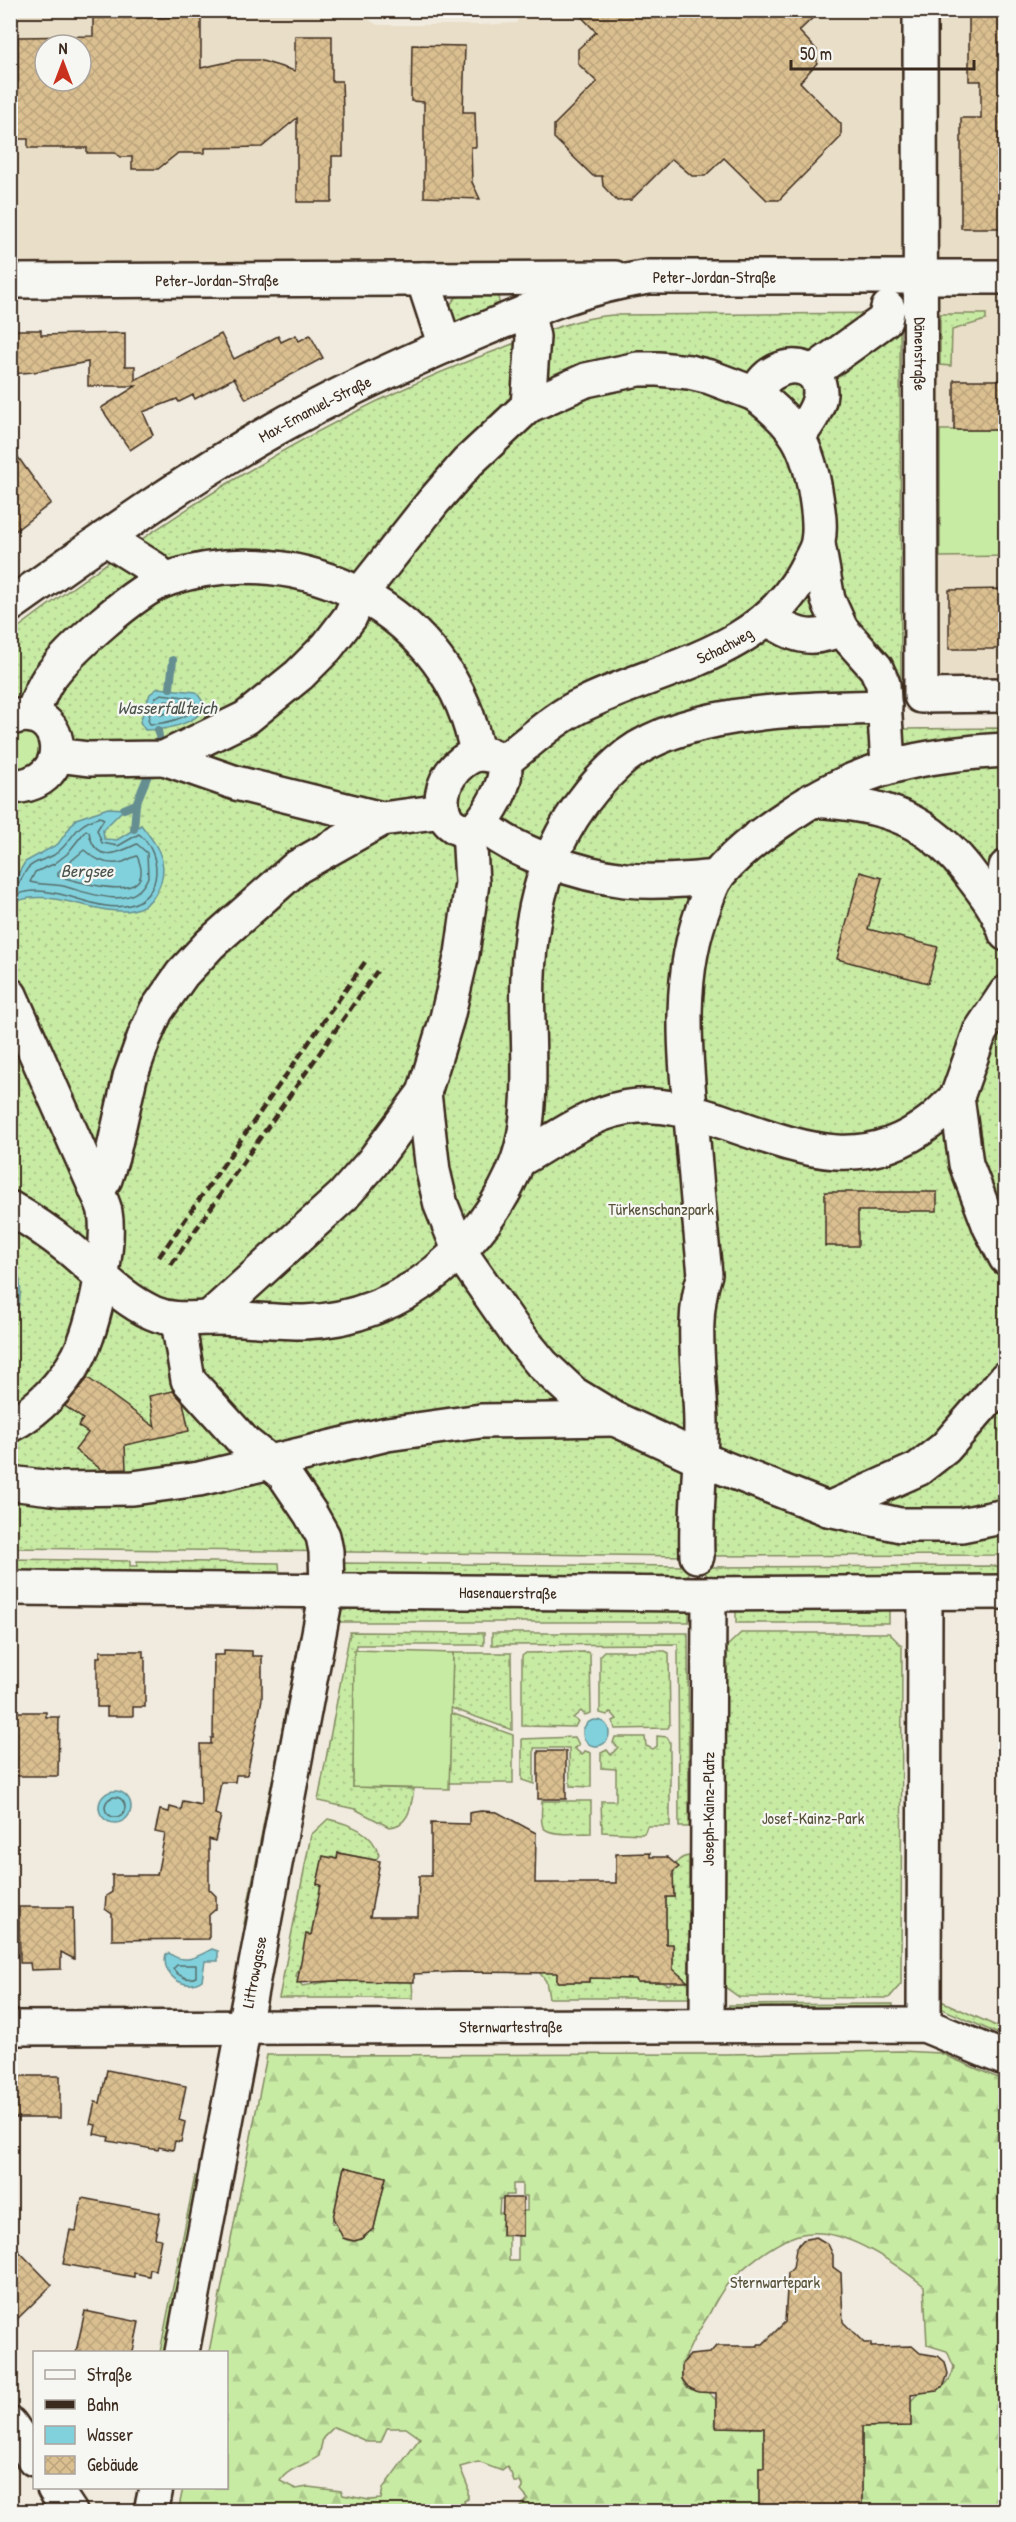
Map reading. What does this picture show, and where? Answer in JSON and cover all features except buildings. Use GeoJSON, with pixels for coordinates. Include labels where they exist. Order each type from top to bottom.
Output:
{"type":"FeatureCollection","features":[{"type":"Feature","properties":{"kind":"street","name":"Dänenstraße"},"geometry":{"type":"LineString","coordinates":[[920,10],[921,696],[1005,695]]}},
{"type":"Feature","properties":{"kind":"street","name":"Peter-Jordan-Straße"},"geometry":{"type":"LineString","coordinates":[[10,281],[649,276],[1005,277]]}},
{"type":"Feature","properties":{"kind":"street","name":"Max-Emanuel-Straße"},"geometry":{"type":"LineString","coordinates":[[10,605],[132,518],[268,432],[383,374],[527,311],[597,286],[649,276]]}},
{"type":"Feature","properties":{"kind":"street"},"geometry":{"type":"LineString","coordinates":[[423,279],[445,346]]}},
{"type":"Feature","properties":{"kind":"street"},"geometry":{"type":"LineString","coordinates":[[813,372],[885,320],[888,308]]}},
{"type":"Feature","properties":{"kind":"street"},"geometry":{"type":"LineString","coordinates":[[527,311],[533,337],[528,406]]}},
{"type":"Feature","properties":{"kind":"street"},"geometry":{"type":"LineString","coordinates":[[164,758],[246,718],[276,695],[327,647],[350,617],[361,593],[433,502],[466,463],[528,406],[586,380],[638,369],[688,372],[710,377],[755,394],[775,410],[799,436],[820,396],[819,381],[813,372],[805,368],[789,367],[767,378],[755,394]]}},
{"type":"Feature","properties":{"kind":"street","name":"Schachweg"},"geometry":{"type":"LineString","coordinates":[[490,758],[591,700],[678,669],[718,650],[767,619],[788,597],[799,581],[818,544],[819,526],[814,483],[799,436]]}},
{"type":"Feature","properties":{"kind":"street"},"geometry":{"type":"LineString","coordinates":[[105,538],[153,568],[165,580]]}},
{"type":"Feature","properties":{"kind":"street"},"geometry":{"type":"LineString","coordinates":[[818,544],[828,600],[841,629],[876,668],[884,684],[888,765]]}},
{"type":"Feature","properties":{"kind":"street"},"geometry":{"type":"LineString","coordinates":[[21,717],[66,658],[99,626],[165,580],[217,568],[276,568],[301,572],[361,593],[401,619],[441,666],[458,694],[490,758],[504,768],[500,789],[493,806],[475,827],[472,883],[462,954],[447,1018],[424,1093],[372,1163],[343,1196],[194,1319]]}},
{"type":"Feature","properties":{"kind":"street"},"geometry":{"type":"LineString","coordinates":[[767,619],[792,633],[804,636],[827,635],[841,629]]}},
{"type":"Feature","properties":{"kind":"street"},"geometry":{"type":"LineString","coordinates":[[10,1208],[39,1225],[120,1295],[156,1315],[194,1319],[320,1322],[359,1313],[387,1302],[424,1282],[460,1252],[496,1204],[519,1160],[526,1119],[529,957],[535,906],[548,860],[562,832],[590,789],[621,759],[655,740],[696,725],[743,715],[804,709],[885,707]]}},
{"type":"Feature","properties":{"kind":"street"},"geometry":{"type":"LineString","coordinates":[[10,787],[25,787],[38,782],[50,770],[57,754],[57,745],[49,727],[42,719],[21,717]]}},
{"type":"Feature","properties":{"kind":"street"},"geometry":{"type":"LineString","coordinates":[[697,1556],[696,1509],[701,1459],[697,1306],[705,1274],[690,1111],[686,1045],[686,976],[697,923],[717,877],[767,830],[810,800],[888,765],[939,755],[1005,750]]}},
{"type":"Feature","properties":{"kind":"street"},"geometry":{"type":"LineString","coordinates":[[57,754],[89,759],[164,758],[236,783],[382,819],[443,811]]}},
{"type":"Feature","properties":{"kind":"street"},"geometry":{"type":"LineString","coordinates":[[490,758],[468,757],[450,772],[442,792],[443,811],[448,820],[458,828],[475,827],[507,844],[597,875],[624,880],[657,882],[717,877]]}},
{"type":"Feature","properties":{"kind":"street"},"geometry":{"type":"LineString","coordinates":[[810,800],[868,805],[905,818],[927,830],[959,858],[1002,923]]}},
{"type":"Feature","properties":{"kind":"street"},"geometry":{"type":"LineString","coordinates":[[97,1191],[105,1179],[112,1157],[130,1077],[144,1038],[156,1011],[182,975],[210,944],[297,867],[382,819]]}},
{"type":"Feature","properties":{"kind":"street"},"geometry":{"type":"LineString","coordinates":[[1002,923],[1005,867]]}},
{"type":"Feature","properties":{"kind":"street"},"geometry":{"type":"LineString","coordinates":[[1005,993],[980,1032],[957,1097],[966,1164],[990,1227],[1005,1258]]}},
{"type":"Feature","properties":{"kind":"street"},"geometry":{"type":"LineString","coordinates":[[10,995],[97,1191],[105,1211],[106,1231],[101,1277],[93,1312],[78,1356],[58,1386],[36,1408],[10,1425]]}},
{"type":"Feature","properties":{"kind":"street"},"geometry":{"type":"LineString","coordinates":[[424,1093],[433,1171],[441,1204],[460,1252],[515,1331],[542,1364],[574,1394],[615,1419],[701,1459],[828,1509],[900,1525],[961,1525],[1005,1516]]}},
{"type":"Feature","properties":{"kind":"street"},"geometry":{"type":"LineString","coordinates":[[519,1160],[589,1119],[612,1110],[639,1106],[669,1107],[690,1111],[803,1148],[838,1154],[859,1154],[901,1140],[930,1122],[957,1097]]}},
{"type":"Feature","properties":{"kind":"street","name":"Littrowgasse"},"geometry":{"type":"LineString","coordinates":[[182,2351],[327,1591],[326,1551],[322,1536],[310,1513],[283,1473],[245,1443],[188,1380],[194,1319]]}},
{"type":"Feature","properties":{"kind":"street"},"geometry":{"type":"LineString","coordinates":[[828,1509],[918,1469],[945,1448],[1005,1378]]}},
{"type":"Feature","properties":{"kind":"street"},"geometry":{"type":"LineString","coordinates":[[10,1483],[60,1489],[132,1488],[200,1479],[387,1434],[481,1421],[615,1419]]}},
{"type":"Feature","properties":{"kind":"street","name":"Hasenauerstraße"},"geometry":{"type":"LineString","coordinates":[[10,1587],[709,1594],[1005,1592]]}},
{"type":"Feature","properties":{"kind":"street"},"geometry":{"type":"LineString","coordinates":[[924,2025],[925,1593]]}},
{"type":"Feature","properties":{"kind":"street","name":"Joseph-Kainz-Platz"},"geometry":{"type":"LineString","coordinates":[[707,2025],[709,1594]]}},
{"type":"Feature","properties":{"kind":"street","name":"Sternwartestraße"},"geometry":{"type":"LineString","coordinates":[[10,2028],[924,2025],[1005,2059]]}},
{"type":"Feature","properties":{"kind":"street"},"geometry":{"type":"LineString","coordinates":[[10,2424],[33,2458]]}},
{"type":"Feature","properties":{"kind":"street"},"geometry":{"type":"LineString","coordinates":[[55,2489],[70,2511]]}},
{"type":"Feature","properties":{"kind":"street"},"geometry":{"type":"LineString","coordinates":[[151,2511],[156,2489]]}},
{"type":"Feature","properties":{"kind":"shaded area"},"geometry":{"type":"Polygon","coordinates":[[[355,10],[377,25],[480,25],[517,23],[517,10],[1005,11],[1005,696],[920,696],[920,277],[11,281],[10,11],[355,10]]]}},
{"type":"Feature","properties":{"kind":"green space"},"geometry":{"type":"Polygon","coordinates":[[[498,296],[500,309],[458,323],[451,318],[448,308],[455,298],[498,296]]]}},
{"type":"Feature","properties":{"kind":"green space","name":"Türkenschanzpark"},"geometry":{"type":"Polygon","coordinates":[[[900,313],[901,729],[1005,728],[1005,1555],[689,1556],[11,1548],[11,633],[126,550],[245,473],[370,405],[434,375],[541,333],[570,323],[613,315],[900,313]]]}},
{"type":"Feature","properties":{"kind":"green space"},"geometry":{"type":"Polygon","coordinates":[[[940,314],[986,314],[986,320],[952,330],[951,366],[940,365],[940,314]]]}},
{"type":"Feature","properties":{"kind":"green space"},"geometry":{"type":"Polygon","coordinates":[[[940,430],[1005,430],[1005,556],[940,557],[940,430]]]}},
{"type":"Feature","properties":{"kind":"green space"},"geometry":{"type":"Polygon","coordinates":[[[28,728],[40,741],[36,768],[11,773],[10,736],[28,728]]]}},
{"type":"Feature","properties":{"kind":"green space"},"geometry":{"type":"Polygon","coordinates":[[[10,1559],[130,1561],[130,1566],[137,1566],[137,1561],[279,1563],[280,1576],[11,1575],[10,1559]]]}},
{"type":"Feature","properties":{"kind":"green space"},"geometry":{"type":"Polygon","coordinates":[[[332,1563],[688,1566],[688,1576],[332,1576],[332,1563]]]}},
{"type":"Feature","properties":{"kind":"green space"},"geometry":{"type":"Polygon","coordinates":[[[1006,1566],[1005,1575],[708,1576],[705,1573],[705,1567],[1006,1566]]]}},
{"type":"Feature","properties":{"kind":"green space"},"geometry":{"type":"Polygon","coordinates":[[[736,1606],[889,1606],[889,1623],[736,1623],[736,1606]]]}},
{"type":"Feature","properties":{"kind":"green space"},"geometry":{"type":"Polygon","coordinates":[[[355,1607],[689,1609],[689,1622],[338,1622],[342,1611],[355,1607]]]}},
{"type":"Feature","properties":{"kind":"green space"},"geometry":{"type":"Polygon","coordinates":[[[350,1632],[484,1633],[484,1645],[356,1645],[353,1787],[414,1789],[408,1814],[396,1826],[389,1827],[355,1809],[318,1801],[350,1632]]]}},
{"type":"Feature","properties":{"kind":"green space"},"geometry":{"type":"Polygon","coordinates":[[[301,1633],[308,1633],[252,1926],[244,1924],[301,1633]]]}},
{"type":"Feature","properties":{"kind":"green space"},"geometry":{"type":"Polygon","coordinates":[[[492,1633],[688,1633],[689,1827],[679,1827],[678,1644],[492,1645],[492,1633]]]}},
{"type":"Feature","properties":{"kind":"green space","name":"Josef-Kainz-Park"},"geometry":{"type":"Polygon","coordinates":[[[741,1633],[889,1633],[902,1646],[901,1984],[889,1998],[739,1997],[725,1987],[726,1647],[741,1633]]]}},
{"type":"Feature","properties":{"kind":"green space"},"geometry":{"type":"Polygon","coordinates":[[[354,1650],[453,1653],[449,1789],[353,1787],[354,1650]]]}},
{"type":"Feature","properties":{"kind":"green space"},"geometry":{"type":"Polygon","coordinates":[[[604,1651],[665,1651],[669,1653],[670,1724],[668,1728],[615,1729],[613,1721],[617,1719],[611,1712],[607,1715],[600,1713],[600,1655],[604,1651]]]}},
{"type":"Feature","properties":{"kind":"green space"},"geometry":{"type":"Polygon","coordinates":[[[587,1652],[590,1654],[591,1713],[585,1715],[581,1711],[573,1718],[578,1721],[575,1727],[522,1726],[522,1656],[526,1653],[587,1652]]]}},
{"type":"Feature","properties":{"kind":"green space"},"geometry":{"type":"Polygon","coordinates":[[[453,1653],[511,1653],[512,1730],[451,1708],[453,1653]]]}},
{"type":"Feature","properties":{"kind":"green space"},"geometry":{"type":"Polygon","coordinates":[[[451,1713],[513,1735],[513,1783],[449,1783],[451,1713]]]}},
{"type":"Feature","properties":{"kind":"green space"},"geometry":{"type":"Polygon","coordinates":[[[657,1736],[667,1737],[670,1742],[670,1826],[647,1826],[642,1834],[602,1832],[601,1801],[616,1801],[616,1769],[601,1768],[601,1753],[607,1750],[611,1755],[618,1747],[613,1743],[615,1737],[645,1737],[646,1746],[653,1749],[657,1746],[657,1736]]]}},
{"type":"Feature","properties":{"kind":"green space"},"geometry":{"type":"Polygon","coordinates":[[[575,1737],[579,1745],[574,1748],[582,1755],[585,1751],[591,1753],[591,1787],[570,1786],[569,1748],[534,1748],[534,1784],[522,1780],[522,1739],[575,1737]]]}},
{"type":"Feature","properties":{"kind":"green space"},"geometry":{"type":"Polygon","coordinates":[[[542,1801],[591,1801],[591,1833],[558,1833],[546,1830],[542,1821],[542,1801]]]}},
{"type":"Feature","properties":{"kind":"green space"},"geometry":{"type":"Polygon","coordinates":[[[328,1819],[352,1826],[366,1834],[379,1855],[376,1860],[338,1853],[337,1859],[323,1857],[317,1883],[321,1885],[311,1935],[296,1976],[302,1986],[333,1981],[412,1982],[413,1998],[279,1998],[311,1835],[328,1819]]]}},
{"type":"Feature","properties":{"kind":"green space"},"geometry":{"type":"Polygon","coordinates":[[[689,1856],[689,1998],[549,1998],[546,1981],[539,1972],[557,1962],[557,1982],[589,1982],[589,1978],[636,1979],[637,1982],[661,1982],[669,1985],[676,1978],[676,1972],[673,1969],[673,1945],[666,1944],[666,1897],[674,1897],[675,1866],[678,1861],[689,1856]]]}},
{"type":"Feature","properties":{"kind":"green space"},"geometry":{"type":"Polygon","coordinates":[[[939,2000],[1005,2030],[1005,2037],[936,2006],[939,2000]]]}},
{"type":"Feature","properties":{"kind":"green space"},"geometry":{"type":"Polygon","coordinates":[[[893,2004],[893,2011],[729,2012],[729,2005],[893,2004]]]}},
{"type":"Feature","properties":{"kind":"green space","name":"Sternwartepark"},"geometry":{"type":"Polygon","coordinates":[[[901,2051],[940,2053],[1005,2081],[1005,2511],[862,2511],[862,2427],[911,2426],[911,2401],[921,2390],[933,2391],[943,2387],[954,2367],[947,2351],[927,2345],[924,2286],[900,2268],[855,2243],[839,2237],[810,2233],[789,2238],[778,2244],[756,2258],[730,2281],[689,2349],[682,2374],[684,2384],[692,2390],[707,2391],[716,2400],[716,2427],[764,2428],[764,2468],[759,2468],[759,2510],[764,2511],[519,2511],[528,2499],[521,2491],[523,2488],[520,2482],[514,2482],[507,2467],[502,2471],[478,2462],[460,2467],[468,2487],[468,2499],[464,2501],[465,2506],[459,2511],[178,2512],[183,2489],[228,2489],[228,2351],[209,2351],[267,2055],[725,2054],[901,2051]],[[344,2167],[332,2223],[338,2225],[343,2238],[354,2241],[363,2237],[367,2231],[373,2232],[386,2177],[344,2167]],[[513,2184],[513,2195],[506,2195],[506,2198],[500,2199],[499,2213],[503,2213],[502,2236],[509,2236],[509,2261],[518,2261],[518,2236],[523,2236],[523,2211],[527,2211],[527,2196],[522,2196],[522,2184],[513,2184]],[[334,2427],[323,2438],[319,2456],[287,2473],[280,2481],[296,2489],[308,2487],[341,2491],[343,2495],[369,2500],[381,2499],[383,2488],[420,2438],[406,2428],[387,2428],[381,2442],[368,2442],[334,2427]]]}},
{"type":"Feature","properties":{"kind":"green space"},"geometry":{"type":"Polygon","coordinates":[[[195,2176],[201,2177],[167,2351],[160,2351],[195,2176]]]}},
{"type":"Feature","properties":{"kind":"water","name":"Wasserfallteich"},"geometry":{"type":"Polygon","coordinates":[[[158,688],[196,692],[206,706],[195,718],[187,722],[162,729],[145,730],[140,722],[150,694],[158,688]]]}},
{"type":"Feature","properties":{"kind":"water","name":"Bergsee"},"geometry":{"type":"Polygon","coordinates":[[[108,808],[124,809],[103,830],[104,839],[117,840],[141,825],[159,851],[163,874],[150,901],[134,910],[115,911],[49,898],[28,898],[11,905],[11,886],[25,862],[58,844],[76,819],[108,808]]]}},
{"type":"Feature","properties":{"kind":"water"},"geometry":{"type":"Polygon","coordinates":[[[11,1255],[19,1279],[20,1296],[19,1304],[11,1318],[11,1255]]]}},
{"type":"Feature","properties":{"kind":"water"},"geometry":{"type":"Polygon","coordinates":[[[596,1720],[605,1724],[609,1733],[605,1742],[596,1746],[587,1742],[583,1733],[587,1724],[596,1720]]]}},
{"type":"Feature","properties":{"kind":"water"},"geometry":{"type":"Polygon","coordinates":[[[115,1791],[126,1796],[131,1807],[126,1818],[115,1823],[104,1818],[99,1807],[104,1796],[115,1791]]]}},
{"type":"Feature","properties":{"kind":"water"},"geometry":{"type":"Polygon","coordinates":[[[212,1949],[218,1951],[218,1961],[205,1961],[202,1980],[195,1983],[182,1983],[170,1974],[165,1961],[166,1954],[185,1959],[196,1957],[212,1949]]]}},
{"type":"Feature","properties":{"kind":"waterway"},"geometry":{"type":"LineString","coordinates":[[170,688],[173,660]]}},
{"type":"Feature","properties":{"kind":"waterway"},"geometry":{"type":"LineString","coordinates":[[158,730],[160,743]]}},
{"type":"Feature","properties":{"kind":"waterway"},"geometry":{"type":"LineString","coordinates":[[124,809],[136,804],[151,768]]}},
{"type":"Feature","properties":{"kind":"waterway"},"geometry":{"type":"LineString","coordinates":[[134,829],[136,804]]}},
{"type":"Feature","properties":{"kind":"railway"},"geometry":{"type":"LineString","coordinates":[[159,1257],[365,962]]}},
{"type":"Feature","properties":{"kind":"railway"},"geometry":{"type":"LineString","coordinates":[[171,1265],[377,971]]}}]}
